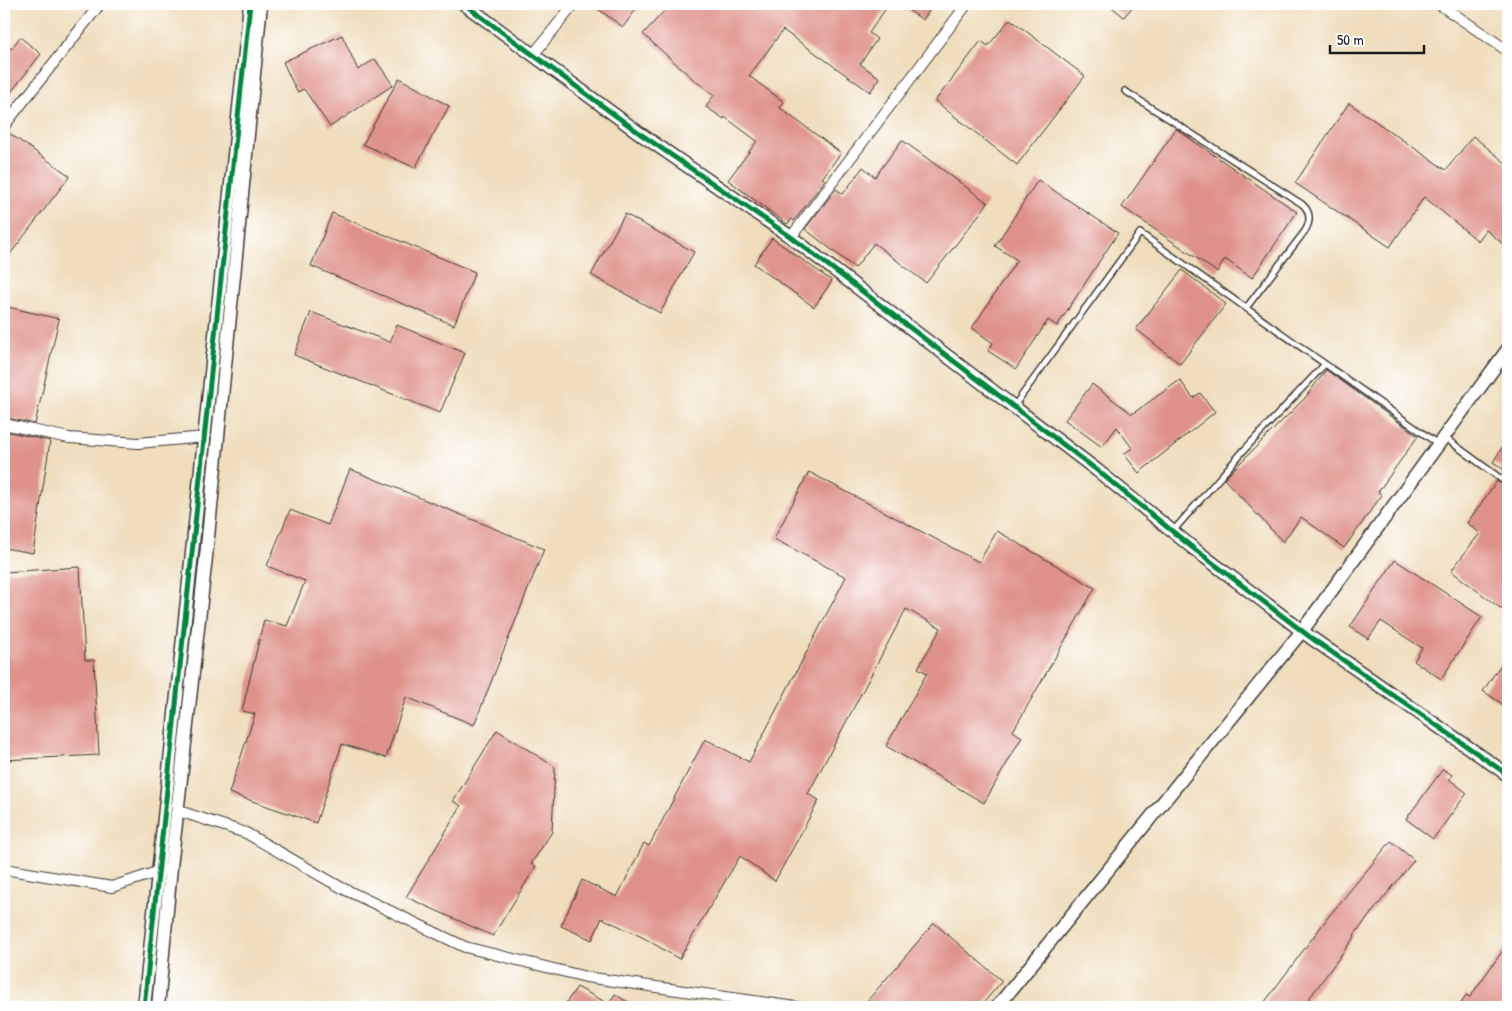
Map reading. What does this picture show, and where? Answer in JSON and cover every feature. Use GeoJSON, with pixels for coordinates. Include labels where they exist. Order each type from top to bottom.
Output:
{"type":"FeatureCollection","features":[{"type":"Feature","properties":{"kind":"street"},"geometry":{"type":"LineString","coordinates":[[4,126],[100,4]]}},
{"type":"Feature","properties":{"kind":"street"},"geometry":{"type":"LineString","coordinates":[[158,1007],[165,869],[205,437],[250,4]]}},
{"type":"Feature","properties":{"kind":"street"},"geometry":{"type":"LineString","coordinates":[[144,1007],[165,869],[178,812],[261,4]]}},
{"type":"Feature","properties":{"kind":"street"},"geometry":{"type":"LineString","coordinates":[[464,4],[642,135],[792,237],[1014,406],[1302,631],[1508,775]]}},
{"type":"Feature","properties":{"kind":"street"},"geometry":{"type":"LineString","coordinates":[[534,55],[574,4]]}},
{"type":"Feature","properties":{"kind":"street"},"geometry":{"type":"LineString","coordinates":[[792,237],[967,4]]}},
{"type":"Feature","properties":{"kind":"street"},"geometry":{"type":"LineString","coordinates":[[1439,4],[1508,51]]}},
{"type":"Feature","properties":{"kind":"street"},"geometry":{"type":"LineString","coordinates":[[997,1007],[1302,631],[1508,349]]}},
{"type":"Feature","properties":{"kind":"street"},"geometry":{"type":"LineString","coordinates":[[4,424],[69,438],[138,443],[205,437]]}},
{"type":"Feature","properties":{"kind":"street"},"geometry":{"type":"LineString","coordinates":[[178,812],[246,832],[342,888],[466,947],[586,977],[796,1007]]}},
{"type":"Feature","properties":{"kind":"street"},"geometry":{"type":"LineString","coordinates":[[4,869],[112,887],[165,869]]}},
{"type":"Feature","properties":{"kind":"lane"},"geometry":{"type":"LineString","coordinates":[[1125,91],[1302,204],[1308,211],[1310,220],[1305,231],[1246,308]]}},
{"type":"Feature","properties":{"kind":"lane"},"geometry":{"type":"LineString","coordinates":[[1014,406],[1140,233],[1325,364],[1508,484]]}},
{"type":"Feature","properties":{"kind":"lane"},"geometry":{"type":"LineString","coordinates":[[1173,531],[1245,449],[1325,364]]}},
{"type":"Feature","properties":{"kind":"building"},"geometry":{"type":"Polygon","coordinates":[[[591,4],[640,4],[623,27],[591,4]]]}},
{"type":"Feature","properties":{"kind":"building"},"geometry":{"type":"Polygon","coordinates":[[[660,4],[889,4],[869,33],[877,39],[860,64],[880,78],[870,92],[783,30],[749,76],[784,102],[780,108],[841,153],[822,178],[825,180],[794,221],[792,219],[787,224],[728,180],[757,141],[725,117],[724,119],[706,107],[714,95],[694,80],[643,34],[666,9],[660,4]]]}},
{"type":"Feature","properties":{"kind":"building"},"geometry":{"type":"Polygon","coordinates":[[[899,4],[934,4],[923,20],[899,4]]]}},
{"type":"Feature","properties":{"kind":"building"},"geometry":{"type":"Polygon","coordinates":[[[1108,4],[1135,4],[1124,17],[1108,4]]]}},
{"type":"Feature","properties":{"kind":"building"},"geometry":{"type":"Polygon","coordinates":[[[1010,19],[1085,76],[1017,165],[935,101],[981,41],[988,46],[1010,19]]]}},
{"type":"Feature","properties":{"kind":"building"},"geometry":{"type":"Polygon","coordinates":[[[342,35],[358,70],[375,59],[393,85],[330,127],[304,89],[297,92],[283,62],[342,35]]]}},
{"type":"Feature","properties":{"kind":"building"},"geometry":{"type":"Polygon","coordinates":[[[20,37],[41,54],[4,101],[4,43],[11,49],[20,37]]]}},
{"type":"Feature","properties":{"kind":"building"},"geometry":{"type":"Polygon","coordinates":[[[399,78],[449,106],[415,168],[363,144],[399,78]]]}},
{"type":"Feature","properties":{"kind":"building"},"geometry":{"type":"Polygon","coordinates":[[[1349,103],[1446,170],[1473,136],[1508,165],[1508,248],[1486,230],[1478,241],[1424,197],[1390,247],[1295,183],[1349,103]]]}},
{"type":"Feature","properties":{"kind":"building"},"geometry":{"type":"Polygon","coordinates":[[[1176,129],[1297,212],[1252,278],[1225,259],[1217,272],[1122,207],[1176,129]]]}},
{"type":"Feature","properties":{"kind":"building"},"geometry":{"type":"Polygon","coordinates":[[[9,133],[70,176],[4,262],[4,139],[9,133]]]}},
{"type":"Feature","properties":{"kind":"building"},"geometry":{"type":"Polygon","coordinates":[[[902,140],[988,203],[926,283],[874,243],[855,268],[805,229],[836,189],[843,194],[863,167],[875,177],[902,140]]]}},
{"type":"Feature","properties":{"kind":"building"},"geometry":{"type":"Polygon","coordinates":[[[1038,180],[1118,233],[1057,326],[1048,320],[1016,369],[988,351],[993,343],[972,328],[1017,260],[995,246],[1038,180]]]}},
{"type":"Feature","properties":{"kind":"building"},"geometry":{"type":"Polygon","coordinates":[[[332,213],[475,272],[454,325],[311,266],[332,213]]]}},
{"type":"Feature","properties":{"kind":"building"},"geometry":{"type":"Polygon","coordinates":[[[625,214],[694,252],[660,313],[591,275],[625,214]]]}},
{"type":"Feature","properties":{"kind":"building"},"geometry":{"type":"Polygon","coordinates":[[[772,238],[832,281],[814,307],[754,264],[772,238]]]}},
{"type":"Feature","properties":{"kind":"building"},"geometry":{"type":"Polygon","coordinates":[[[1182,270],[1226,304],[1180,364],[1136,329],[1182,270]]]}},
{"type":"Feature","properties":{"kind":"building"},"geometry":{"type":"Polygon","coordinates":[[[4,306],[59,319],[35,424],[7,418],[4,415],[4,306]]]}},
{"type":"Feature","properties":{"kind":"building"},"geometry":{"type":"Polygon","coordinates":[[[311,312],[390,342],[397,325],[465,353],[440,413],[294,355],[311,312]]]}},
{"type":"Feature","properties":{"kind":"building"},"geometry":{"type":"Polygon","coordinates":[[[1326,370],[1418,436],[1378,492],[1382,495],[1344,548],[1301,517],[1283,542],[1224,479],[1305,398],[1326,370]]]}},
{"type":"Feature","properties":{"kind":"building"},"geometry":{"type":"Polygon","coordinates":[[[1180,380],[1193,398],[1200,393],[1215,412],[1139,473],[1124,454],[1132,448],[1117,427],[1102,447],[1065,420],[1092,384],[1132,414],[1180,380]]]}},
{"type":"Feature","properties":{"kind":"building"},"geometry":{"type":"Polygon","coordinates":[[[5,431],[50,441],[33,553],[4,548],[5,431]]]}},
{"type":"Feature","properties":{"kind":"building"},"geometry":{"type":"Polygon","coordinates":[[[1508,438],[1508,479],[1502,474],[1505,470],[1493,462],[1508,438]]]}},
{"type":"Feature","properties":{"kind":"building"},"geometry":{"type":"Polygon","coordinates":[[[350,469],[544,549],[474,725],[406,697],[386,758],[342,744],[316,823],[229,793],[255,714],[242,711],[264,620],[287,626],[305,581],[267,566],[290,510],[328,525],[350,469]]]}},
{"type":"Feature","properties":{"kind":"building"},"geometry":{"type":"Polygon","coordinates":[[[809,472],[979,562],[997,531],[1095,588],[1013,731],[1022,737],[984,803],[886,746],[927,673],[918,668],[941,628],[906,609],[808,794],[819,800],[775,881],[740,856],[679,959],[644,938],[602,918],[592,940],[561,926],[582,880],[617,897],[644,843],[649,846],[705,739],[749,762],[846,577],[774,539],[809,472]]]}},
{"type":"Feature","properties":{"kind":"building"},"geometry":{"type":"Polygon","coordinates":[[[1497,481],[1508,488],[1508,614],[1451,571],[1480,533],[1467,523],[1497,481]]]}},
{"type":"Feature","properties":{"kind":"building"},"geometry":{"type":"Polygon","coordinates":[[[1395,560],[1482,617],[1441,679],[1414,661],[1422,648],[1381,621],[1368,639],[1350,627],[1395,560]]]}},
{"type":"Feature","properties":{"kind":"building"},"geometry":{"type":"Polygon","coordinates":[[[80,567],[85,660],[94,660],[99,755],[4,760],[4,572],[80,567]]]}},
{"type":"Feature","properties":{"kind":"building"},"geometry":{"type":"Polygon","coordinates":[[[1508,654],[1508,708],[1483,691],[1508,654]]]}},
{"type":"Feature","properties":{"kind":"building"},"geometry":{"type":"Polygon","coordinates":[[[497,730],[555,767],[552,832],[531,864],[536,866],[493,936],[406,897],[461,806],[453,801],[497,730]]]}},
{"type":"Feature","properties":{"kind":"building"},"geometry":{"type":"Polygon","coordinates":[[[1443,769],[1452,775],[1449,779],[1467,793],[1433,839],[1406,819],[1443,769]]]}},
{"type":"Feature","properties":{"kind":"building"},"geometry":{"type":"Polygon","coordinates":[[[1391,841],[1414,860],[1354,935],[1308,1000],[1301,1007],[1261,1007],[1329,916],[1391,841]]]}},
{"type":"Feature","properties":{"kind":"building"},"geometry":{"type":"Polygon","coordinates":[[[934,923],[1002,981],[980,1007],[862,1007],[934,923]]]}},
{"type":"Feature","properties":{"kind":"building"},"geometry":{"type":"Polygon","coordinates":[[[1508,943],[1508,1007],[1459,1007],[1466,995],[1470,997],[1508,943]]]}},
{"type":"Feature","properties":{"kind":"building"},"geometry":{"type":"Polygon","coordinates":[[[577,987],[609,1004],[615,994],[635,1007],[563,1007],[577,987]]]}},
{"type":"Feature","properties":{"kind":"cycle path"},"geometry":{"type":"LineString","coordinates":[[144,1007],[250,4]]}},
{"type":"Feature","properties":{"kind":"cycle path"},"geometry":{"type":"LineString","coordinates":[[464,4],[642,135],[791,237],[1098,471],[1193,548],[1310,637],[1508,775]]}}]}
